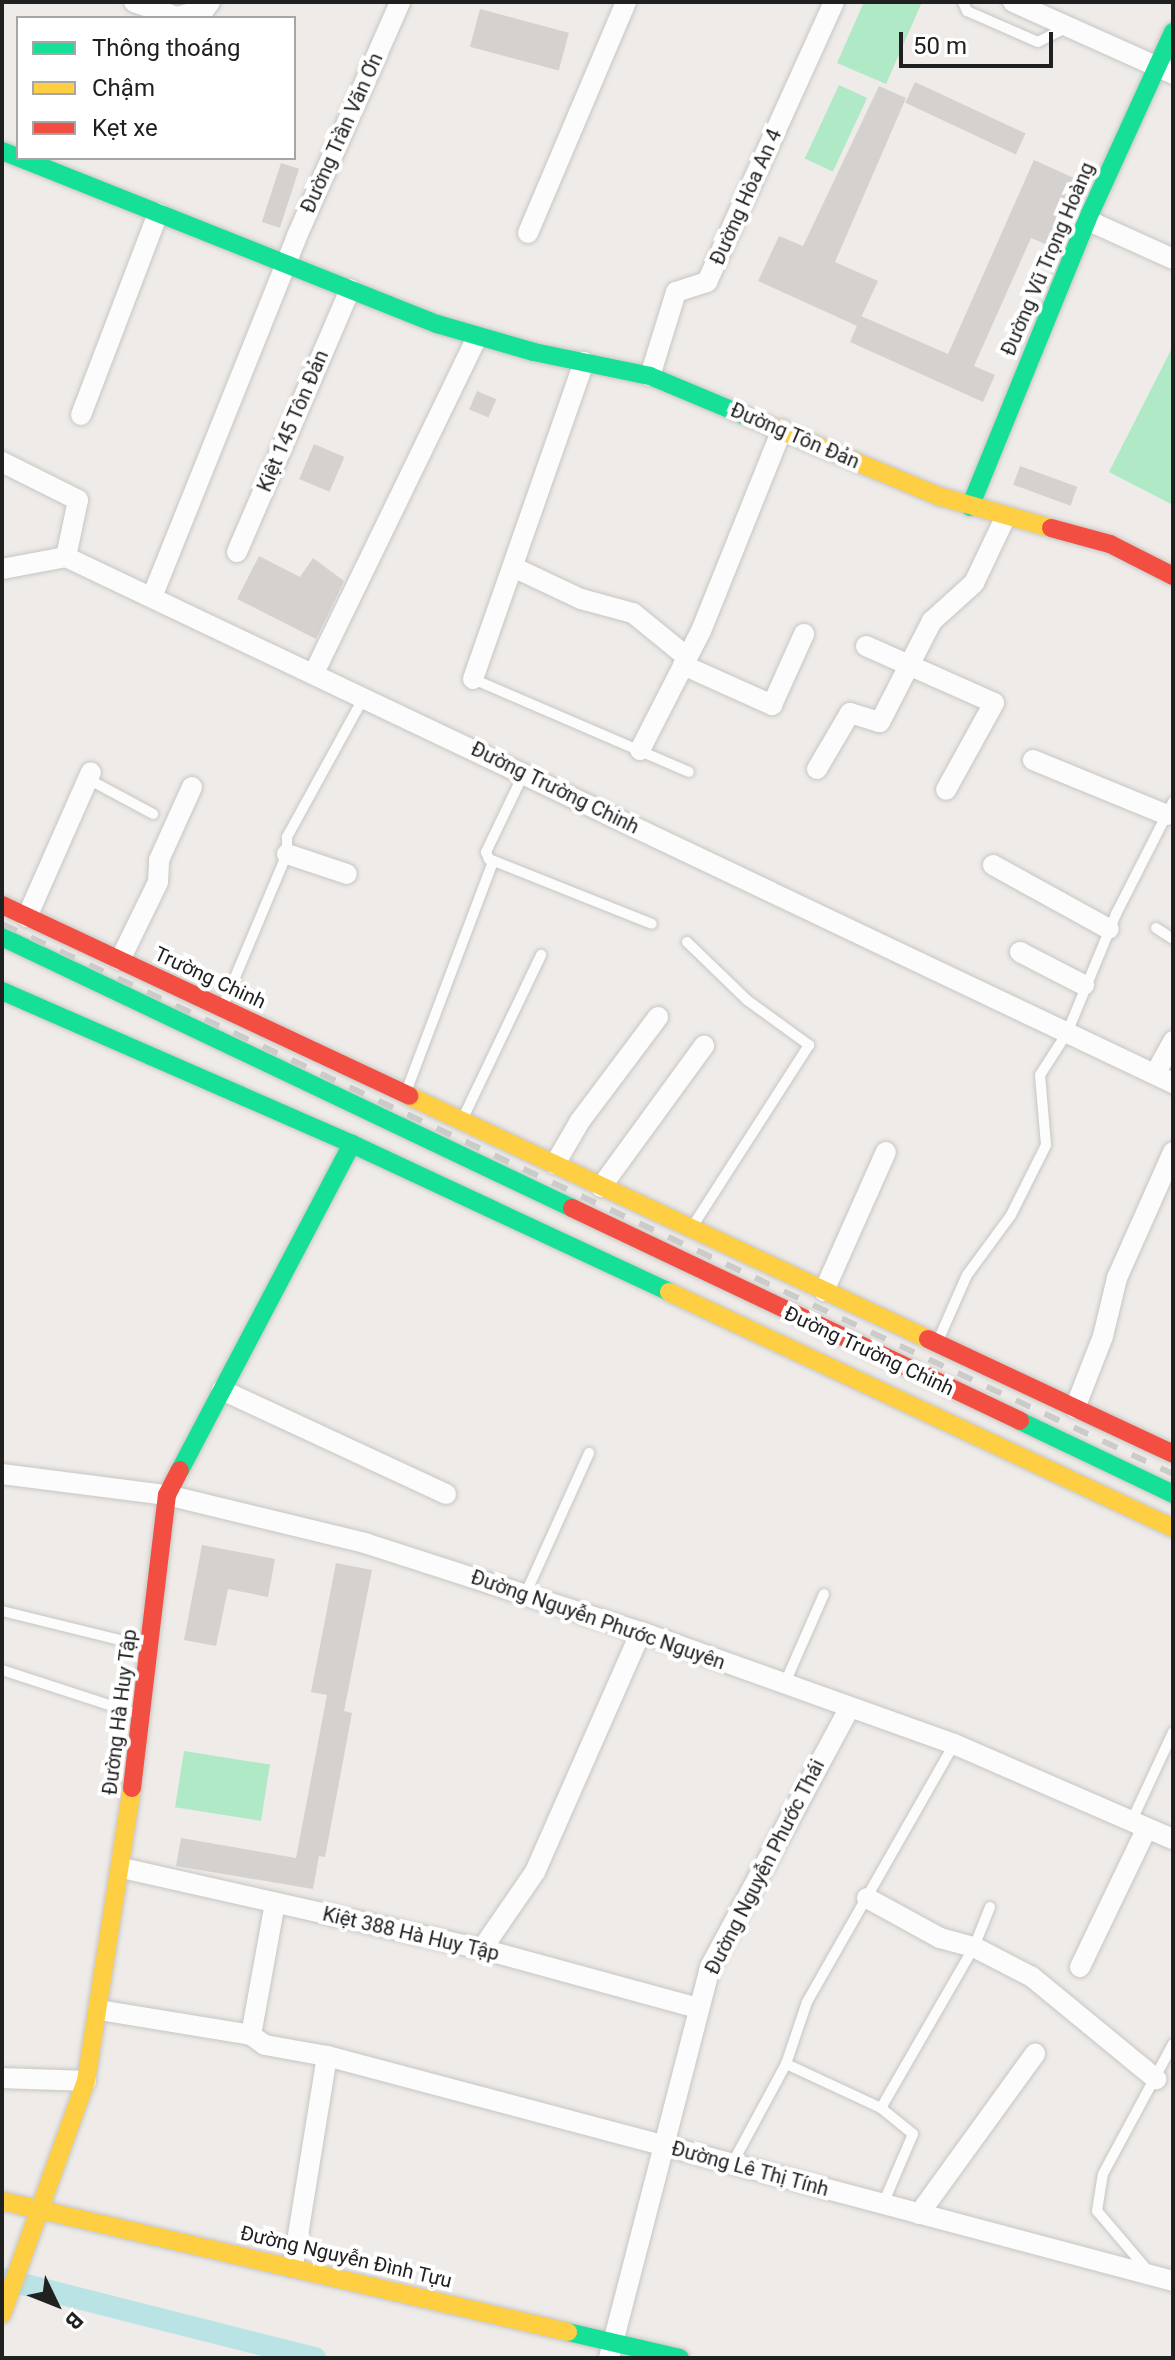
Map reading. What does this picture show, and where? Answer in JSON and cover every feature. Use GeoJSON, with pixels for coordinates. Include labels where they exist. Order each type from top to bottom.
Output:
{"type":"FeatureCollection","features":[{"type":"Feature","properties":{"kind":"main road","name":"Đường Vũ Trọng Hoàng"},"geometry":{"type":"LineString","coordinates":[[970,507],[1087,220],[1165,70],[1171,36]]}},
{"type":"Feature","properties":{"kind":"main road","name":"Đường Tôn Đản"},"geometry":{"type":"LineString","coordinates":[[4,157],[158,213],[477,338],[650,376],[970,507],[1110,544],[1173,576]]}},
{"type":"Feature","properties":{"kind":"main road","name":"Trường Chinh"},"geometry":{"type":"LineString","coordinates":[[2,905],[402,1092]]}},
{"type":"Feature","properties":{"kind":"main road","name":"Đường Trường Chinh"},"geometry":{"type":"LineString","coordinates":[[2,937],[1172,1493]]}},
{"type":"Feature","properties":{"kind":"main road","name":"Đường Trường Chinh"},"geometry":{"type":"LineString","coordinates":[[2,991],[352,1144],[1169,1526]]}},
{"type":"Feature","properties":{"kind":"main road","name":"Đường Trường Chinh"},"geometry":{"type":"LineString","coordinates":[[402,1092],[1173,1454]]}},
{"type":"Feature","properties":{"kind":"main road","name":"Đường Hà Huy Tập"},"geometry":{"type":"LineString","coordinates":[[2,2314],[86,2081],[122,1868],[167,1495],[352,1144]]}},
{"type":"Feature","properties":{"kind":"main road","name":"Đường Nguyễn Đình Tựu"},"geometry":{"type":"LineString","coordinates":[[2,2201],[40,2213],[293,2266],[611,2351],[680,2358]]}},
{"type":"Feature","properties":{"kind":"street"},"geometry":{"type":"LineString","coordinates":[[134,2],[174,16]]}},
{"type":"Feature","properties":{"kind":"street"},"geometry":{"type":"LineString","coordinates":[[181,16],[204,10],[210,2]]}},
{"type":"Feature","properties":{"kind":"street","name":"Đường Trần Văn Ơn"},"geometry":{"type":"LineString","coordinates":[[152,597],[201,486],[285,264],[400,2]]}},
{"type":"Feature","properties":{"kind":"street"},"geometry":{"type":"LineString","coordinates":[[528,233],[626,2]]}},
{"type":"Feature","properties":{"kind":"street","name":"Đường Hòa An 4"},"geometry":{"type":"LineString","coordinates":[[650,376],[676,292],[707,282],[834,2]]}},
{"type":"Feature","properties":{"kind":"street"},"geometry":{"type":"LineString","coordinates":[[1013,2],[1165,70]]}},
{"type":"Feature","properties":{"kind":"street"},"geometry":{"type":"LineString","coordinates":[[81,415],[158,213]]}},
{"type":"Feature","properties":{"kind":"street"},"geometry":{"type":"LineString","coordinates":[[1087,220],[1173,259]]}},
{"type":"Feature","properties":{"kind":"street","name":"Kiệt 145 Tôn Đản"},"geometry":{"type":"LineString","coordinates":[[237,552],[350,289]]}},
{"type":"Feature","properties":{"kind":"street"},"geometry":{"type":"LineString","coordinates":[[314,673],[477,338]]}},
{"type":"Feature","properties":{"kind":"street"},"geometry":{"type":"LineString","coordinates":[[473,679],[584,362]]}},
{"type":"Feature","properties":{"kind":"street"},"geometry":{"type":"LineString","coordinates":[[640,750],[685,661],[782,430]]}},
{"type":"Feature","properties":{"kind":"street"},"geometry":{"type":"LineString","coordinates":[[2,462],[78,500],[66,557],[2,569]]}},
{"type":"Feature","properties":{"kind":"street"},"geometry":{"type":"LineString","coordinates":[[817,769],[850,713],[880,722],[912,667],[932,621],[974,583],[1005,518]]}},
{"type":"Feature","properties":{"kind":"street","name":"Đường Trường Chinh"},"geometry":{"type":"LineString","coordinates":[[66,557],[1164,1078]]}},
{"type":"Feature","properties":{"kind":"street"},"geometry":{"type":"LineString","coordinates":[[513,567],[581,599],[633,613],[685,661],[772,705],[804,634]]}},
{"type":"Feature","properties":{"kind":"street"},"geometry":{"type":"LineString","coordinates":[[866,646],[994,703],[946,790]]}},
{"type":"Feature","properties":{"kind":"street"},"geometry":{"type":"LineString","coordinates":[[1033,760],[1170,808]]}},
{"type":"Feature","properties":{"kind":"street"},"geometry":{"type":"LineString","coordinates":[[27,917],[89,775]]}},
{"type":"Feature","properties":{"kind":"street"},"geometry":{"type":"LineString","coordinates":[[120,960],[158,882],[159,860],[192,787]]}},
{"type":"Feature","properties":{"kind":"street"},"geometry":{"type":"LineString","coordinates":[[287,854],[347,874]]}},
{"type":"Feature","properties":{"kind":"street"},"geometry":{"type":"LineString","coordinates":[[993,865],[1109,929]]}},
{"type":"Feature","properties":{"kind":"street"},"geometry":{"type":"LineString","coordinates":[[1020,952],[1084,985]]}},
{"type":"Feature","properties":{"kind":"street"},"geometry":{"type":"LineString","coordinates":[[555,1164],[580,1121],[658,1017]]}},
{"type":"Feature","properties":{"kind":"street"},"geometry":{"type":"LineString","coordinates":[[1164,1078],[1173,1041]]}},
{"type":"Feature","properties":{"kind":"street"},"geometry":{"type":"LineString","coordinates":[[601,1187],[704,1046]]}},
{"type":"Feature","properties":{"kind":"street"},"geometry":{"type":"LineString","coordinates":[[824,1291],[886,1152]]}},
{"type":"Feature","properties":{"kind":"street"},"geometry":{"type":"LineString","coordinates":[[1075,1408],[1103,1336],[1117,1278],[1173,1152]]}},
{"type":"Feature","properties":{"kind":"street"},"geometry":{"type":"LineString","coordinates":[[222,1390],[446,1494]]}},
{"type":"Feature","properties":{"kind":"street","name":"Đường Nguyễn Phước Nguyên"},"geometry":{"type":"LineString","coordinates":[[2,1474],[167,1495],[365,1543],[641,1632],[954,1744],[1173,1839]]}},
{"type":"Feature","properties":{"kind":"street"},"geometry":{"type":"LineString","coordinates":[[482,1949],[535,1872],[641,1632]]}},
{"type":"Feature","properties":{"kind":"street","name":"Đường Nguyễn Phước Thái"},"geometry":{"type":"LineString","coordinates":[[611,2351],[710,1967],[850,1707]]}},
{"type":"Feature","properties":{"kind":"street"},"geometry":{"type":"LineString","coordinates":[[1080,1967],[1139,1824]]}},
{"type":"Feature","properties":{"kind":"street","name":"Kiệt 388 Hà Huy Tập"},"geometry":{"type":"LineString","coordinates":[[122,1868],[482,1949],[698,2008]]}},
{"type":"Feature","properties":{"kind":"street"},"geometry":{"type":"LineString","coordinates":[[867,1898],[940,1938],[974,1947],[1032,1977],[1156,2079]]}},
{"type":"Feature","properties":{"kind":"street"},"geometry":{"type":"LineString","coordinates":[[251,2035],[275,1903]]}},
{"type":"Feature","properties":{"kind":"street","name":"Đường Lê Thị Tính"},"geometry":{"type":"LineString","coordinates":[[99,2010],[251,2035],[265,2045],[327,2056],[1173,2281]]}},
{"type":"Feature","properties":{"kind":"street"},"geometry":{"type":"LineString","coordinates":[[919,2214],[1035,2054]]}},
{"type":"Feature","properties":{"kind":"street"},"geometry":{"type":"LineString","coordinates":[[293,2266],[327,2056]]}},
{"type":"Feature","properties":{"kind":"street"},"geometry":{"type":"LineString","coordinates":[[2,2078],[86,2081]]}},
{"type":"Feature","properties":{"kind":"street"},"geometry":{"type":"LineString","coordinates":[[1152,2276],[1173,2270]]}},
{"type":"Feature","properties":{"kind":"lane"},"geometry":{"type":"LineString","coordinates":[[963,2],[967,11],[1038,42],[1068,27]]}},
{"type":"Feature","properties":{"kind":"lane"},"geometry":{"type":"LineString","coordinates":[[473,679],[689,772]]}},
{"type":"Feature","properties":{"kind":"lane"},"geometry":{"type":"LineString","coordinates":[[222,1008],[287,854],[287,837],[364,697]]}},
{"type":"Feature","properties":{"kind":"lane"},"geometry":{"type":"LineString","coordinates":[[524,773],[486,852],[493,862],[652,924]]}},
{"type":"Feature","properties":{"kind":"lane"},"geometry":{"type":"LineString","coordinates":[[89,775],[153,814]]}},
{"type":"Feature","properties":{"kind":"lane"},"geometry":{"type":"LineString","coordinates":[[937,1343],[967,1275],[1011,1215],[1046,1145],[1040,1075],[1067,1033],[1109,929],[1170,808]]}},
{"type":"Feature","properties":{"kind":"lane"},"geometry":{"type":"LineString","coordinates":[[402,1092],[493,862]]}},
{"type":"Feature","properties":{"kind":"lane"},"geometry":{"type":"LineString","coordinates":[[1156,928],[1173,939]]}},
{"type":"Feature","properties":{"kind":"lane"},"geometry":{"type":"LineString","coordinates":[[687,942],[747,1000],[809,1045],[690,1228]]}},
{"type":"Feature","properties":{"kind":"lane"},"geometry":{"type":"LineString","coordinates":[[462,1120],[541,955]]}},
{"type":"Feature","properties":{"kind":"lane"},"geometry":{"type":"LineString","coordinates":[[525,1595],[589,1453]]}},
{"type":"Feature","properties":{"kind":"lane"},"geometry":{"type":"LineString","coordinates":[[785,1683],[824,1594]]}},
{"type":"Feature","properties":{"kind":"lane"},"geometry":{"type":"LineString","coordinates":[[2,1611],[151,1647]]}},
{"type":"Feature","properties":{"kind":"lane"},"geometry":{"type":"LineString","coordinates":[[2,1670],[142,1716]]}},
{"type":"Feature","properties":{"kind":"lane"},"geometry":{"type":"LineString","coordinates":[[1139,1824],[1173,1732]]}},
{"type":"Feature","properties":{"kind":"lane"},"geometry":{"type":"LineString","coordinates":[[732,2164],[786,2064],[807,2002],[954,1744]]}},
{"type":"Feature","properties":{"kind":"lane"},"geometry":{"type":"LineString","coordinates":[[881,2108],[974,1947],[990,1907]]}},
{"type":"Feature","properties":{"kind":"lane"},"geometry":{"type":"LineString","coordinates":[[1152,2276],[1097,2211],[1103,2174],[1173,2044]]}},
{"type":"Feature","properties":{"kind":"lane"},"geometry":{"type":"LineString","coordinates":[[786,2064],[881,2108],[913,2134],[883,2204]]}},
{"type":"Feature","properties":{"kind":"green space"},"geometry":{"type":"Polygon","coordinates":[[[864,2],[922,2],[886,84],[837,63],[864,2]]]}},
{"type":"Feature","properties":{"kind":"green space"},"geometry":{"type":"Polygon","coordinates":[[[839,85],[867,98],[833,172],[805,158],[839,85]]]}},
{"type":"Feature","properties":{"kind":"green space"},"geometry":{"type":"Polygon","coordinates":[[[1173,346],[1173,505],[1109,472],[1173,346]]]}},
{"type":"Feature","properties":{"kind":"green space"},"geometry":{"type":"Polygon","coordinates":[[[184,1751],[270,1765],[261,1821],[175,1807],[184,1751]]]}},
{"type":"Feature","properties":{"kind":"building"},"geometry":{"type":"Polygon","coordinates":[[[480,9],[569,33],[559,70],[470,47],[480,9]]]}},
{"type":"Feature","properties":{"kind":"building"},"geometry":{"type":"Polygon","coordinates":[[[915,82],[1026,134],[1016,154],[905,103],[915,82]]]}},
{"type":"Feature","properties":{"kind":"building"},"geometry":{"type":"Polygon","coordinates":[[[879,86],[906,98],[835,262],[878,281],[857,326],[758,281],[779,236],[803,246],[879,86]]]}},
{"type":"Feature","properties":{"kind":"building"},"geometry":{"type":"Polygon","coordinates":[[[1034,160],[1085,183],[1057,249],[1031,238],[974,366],[995,375],[983,402],[850,342],[861,316],[948,354],[1034,160]]]}},
{"type":"Feature","properties":{"kind":"building"},"geometry":{"type":"Polygon","coordinates":[[[281,163],[299,169],[280,228],[262,222],[281,163]]]}},
{"type":"Feature","properties":{"kind":"building"},"geometry":{"type":"Polygon","coordinates":[[[477,391],[496,399],[489,418],[469,409],[477,391]]]}},
{"type":"Feature","properties":{"kind":"building"},"geometry":{"type":"Polygon","coordinates":[[[314,444],[344,457],[330,492],[299,479],[314,444]]]}},
{"type":"Feature","properties":{"kind":"building"},"geometry":{"type":"Polygon","coordinates":[[[1020,466],[1077,487],[1070,506],[1013,485],[1020,466]]]}},
{"type":"Feature","properties":{"kind":"building"},"geometry":{"type":"Polygon","coordinates":[[[259,556],[300,577],[313,558],[344,581],[316,639],[237,599],[259,556]]]}},
{"type":"Feature","properties":{"kind":"building"},"geometry":{"type":"Polygon","coordinates":[[[202,1545],[275,1559],[268,1597],[228,1589],[216,1646],[184,1640],[202,1545]]]}},
{"type":"Feature","properties":{"kind":"building"},"geometry":{"type":"Polygon","coordinates":[[[336,1563],[372,1570],[344,1711],[352,1713],[325,1857],[319,1856],[313,1889],[176,1866],[181,1838],[296,1858],[327,1695],[311,1692],[336,1563]]]}},
{"type":"Feature","properties":{"kind":"waterway"},"geometry":{"type":"LineString","coordinates":[[2,2279],[315,2358]]}},
{"type":"Feature","properties":{"kind":"railway"},"geometry":{"type":"LineString","coordinates":[[2,924],[1173,1474]]}},
{"type":"Feature","properties":{"kind":"traffic: fast"},"geometry":{"type":"LineString","coordinates":[[970,507],[1087,220],[1173,32]]}},
{"type":"Feature","properties":{"kind":"traffic: fast"},"geometry":{"type":"LineString","coordinates":[[2,151],[16,157]]}},
{"type":"Feature","properties":{"kind":"traffic: fast"},"geometry":{"type":"LineString","coordinates":[[25,160],[437,324],[534,352],[650,376],[767,425]]}},
{"type":"Feature","properties":{"kind":"traffic: fast"},"geometry":{"type":"LineString","coordinates":[[2,937],[572,1208]]}},
{"type":"Feature","properties":{"kind":"traffic: fast"},"geometry":{"type":"LineString","coordinates":[[2,991],[352,1144],[669,1292]]}},
{"type":"Feature","properties":{"kind":"traffic: fast"},"geometry":{"type":"LineString","coordinates":[[180,1470],[352,1144]]}},
{"type":"Feature","properties":{"kind":"traffic: fast"},"geometry":{"type":"LineString","coordinates":[[1020,1421],[1173,1494]]}},
{"type":"Feature","properties":{"kind":"traffic: fast"},"geometry":{"type":"LineString","coordinates":[[568,2332],[680,2358]]}},
{"type":"Feature","properties":{"kind":"traffic: slow"},"geometry":{"type":"LineString","coordinates":[[767,425],[938,496],[1051,528]]}},
{"type":"Feature","properties":{"kind":"traffic: slow"},"geometry":{"type":"LineString","coordinates":[[409,1096],[928,1339]]}},
{"type":"Feature","properties":{"kind":"traffic: slow"},"geometry":{"type":"LineString","coordinates":[[669,1292],[1173,1528]]}},
{"type":"Feature","properties":{"kind":"traffic: slow"},"geometry":{"type":"LineString","coordinates":[[2,2314],[86,2081],[132,1788]]}},
{"type":"Feature","properties":{"kind":"traffic: slow"},"geometry":{"type":"LineString","coordinates":[[2,2201],[568,2332]]}},
{"type":"Feature","properties":{"kind":"traffic: jam"},"geometry":{"type":"LineString","coordinates":[[1051,528],[1110,544],[1173,576]]}},
{"type":"Feature","properties":{"kind":"traffic: jam"},"geometry":{"type":"LineString","coordinates":[[2,905],[409,1096]]}},
{"type":"Feature","properties":{"kind":"traffic: jam"},"geometry":{"type":"LineString","coordinates":[[572,1208],[1020,1421]]}},
{"type":"Feature","properties":{"kind":"traffic: jam"},"geometry":{"type":"LineString","coordinates":[[928,1339],[1173,1454]]}},
{"type":"Feature","properties":{"kind":"traffic: jam"},"geometry":{"type":"LineString","coordinates":[[132,1788],[167,1495],[180,1470]]}}]}
